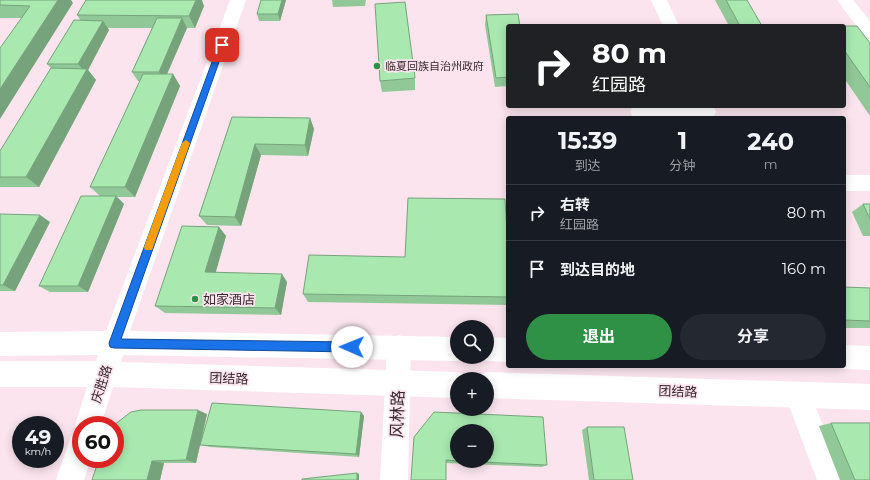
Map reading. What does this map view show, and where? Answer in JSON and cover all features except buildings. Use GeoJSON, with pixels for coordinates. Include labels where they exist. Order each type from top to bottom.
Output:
{"type":"FeatureCollection","features":[{"type":"Feature","properties":{"kind":"main road","name":"庆胜路"},"geometry":{"type":"LineString","coordinates":[[91,416],[114,343],[238,0]]}},
{"type":"Feature","properties":{"kind":"main road"},"geometry":{"type":"LineString","coordinates":[[659,0],[670,24]]}},
{"type":"Feature","properties":{"kind":"main road"},"geometry":{"type":"LineString","coordinates":[[845,0],[870,32]]}},
{"type":"Feature","properties":{"kind":"main road"},"geometry":{"type":"LineString","coordinates":[[639,111],[707,112]]}},
{"type":"Feature","properties":{"kind":"main road"},"geometry":{"type":"LineString","coordinates":[[846,183],[870,183]]}},
{"type":"Feature","properties":{"kind":"main road"},"geometry":{"type":"LineString","coordinates":[[0,344],[114,343],[450,349]]}},
{"type":"Feature","properties":{"kind":"main road","name":"风林路"},"geometry":{"type":"LineString","coordinates":[[394,480],[400,348]]}},
{"type":"Feature","properties":{"kind":"main road"},"geometry":{"type":"LineString","coordinates":[[494,349],[506,350]]}},
{"type":"Feature","properties":{"kind":"main road"},"geometry":{"type":"LineString","coordinates":[[846,357],[870,358]]}},
{"type":"Feature","properties":{"kind":"main road","name":"团结路"},"geometry":{"type":"LineString","coordinates":[[0,374],[104,374],[450,384]]}},
{"type":"Feature","properties":{"kind":"main road","name":"团结路"},"geometry":{"type":"LineString","coordinates":[[494,385],[870,397]]}},
{"type":"Feature","properties":{"kind":"main road"},"geometry":{"type":"LineString","coordinates":[[798,395],[830,480]]}},
{"type":"Feature","properties":{"kind":"main road"},"geometry":{"type":"LineString","coordinates":[[70,480],[74,468]]}},
{"type":"Feature","properties":{"kind":"slow traffic"},"geometry":{"type":"LineString","coordinates":[[149,247],[186,143]]}},
{"type":"Feature","properties":{"kind":"place","name":"临夏回族自治州政府"},"geometry":{"type":"Point","coordinates":[377,66]}},
{"type":"Feature","properties":{"kind":"place","name":"如家酒店"},"geometry":{"type":"Point","coordinates":[195,299]}},
{"type":"Feature","properties":{"kind":"route"},"geometry":{"type":"LineString","coordinates":[[222,45],[114,343],[352,347]]}}]}
